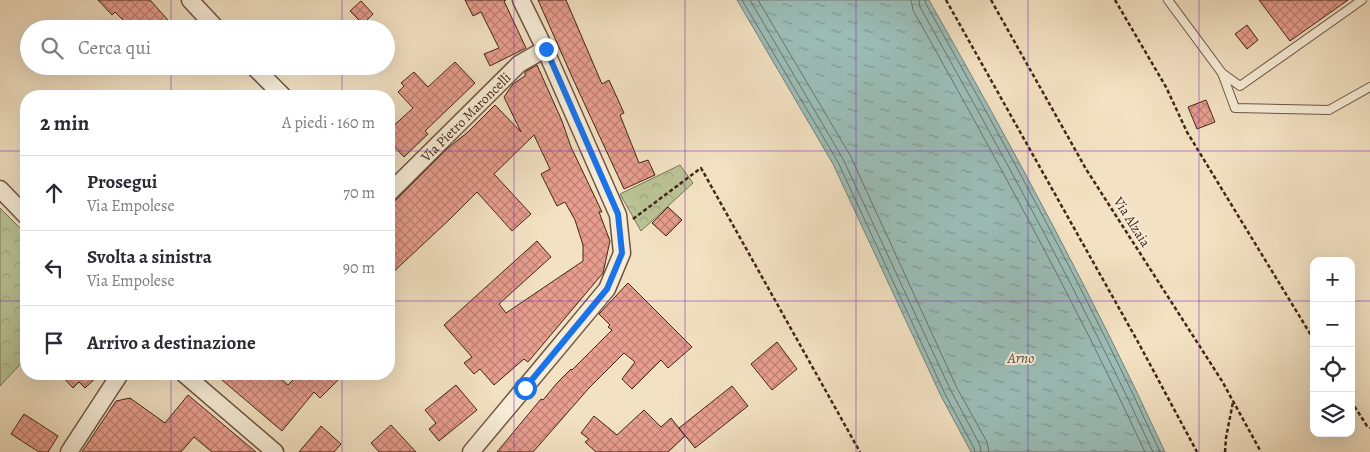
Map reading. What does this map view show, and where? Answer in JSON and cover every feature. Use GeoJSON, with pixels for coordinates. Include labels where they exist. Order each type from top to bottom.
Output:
{"type":"FeatureCollection","features":[{"type":"Feature","properties":{"kind":"street"},"geometry":{"type":"LineString","coordinates":[[190,0],[209,20]]}},
{"type":"Feature","properties":{"kind":"street"},"geometry":{"type":"LineString","coordinates":[[471,452],[607,289],[622,253],[618,214],[546,49],[521,0]]}},
{"type":"Feature","properties":{"kind":"street","name":"Via Pietro Maroncelli"},"geometry":{"type":"LineString","coordinates":[[395,187],[518,64],[546,49]]}},
{"type":"Feature","properties":{"kind":"street"},"geometry":{"type":"LineString","coordinates":[[262,75],[277,90]]}},
{"type":"Feature","properties":{"kind":"street"},"geometry":{"type":"LineString","coordinates":[[0,189],[20,210]]}},
{"type":"Feature","properties":{"kind":"street"},"geometry":{"type":"LineString","coordinates":[[69,452],[116,380]]}},
{"type":"Feature","properties":{"kind":"street"},"geometry":{"type":"LineString","coordinates":[[194,380],[271,451]]}},
{"type":"Feature","properties":{"kind":"lane"},"geometry":{"type":"LineString","coordinates":[[1168,0],[1222,72],[1240,86],[1362,0]]}},
{"type":"Feature","properties":{"kind":"lane"},"geometry":{"type":"LineString","coordinates":[[1222,72],[1235,108],[1329,110],[1370,87]]}},
{"type":"Feature","properties":{"kind":"path"},"geometry":{"type":"LineString","coordinates":[[946,0],[1197,452]]}},
{"type":"Feature","properties":{"kind":"path","name":"Via Alzaia"},"geometry":{"type":"LineString","coordinates":[[991,0],[1086,169],[1233,402],[1262,452]]}},
{"type":"Feature","properties":{"kind":"path"},"geometry":{"type":"LineString","coordinates":[[1115,0],[1166,87],[1187,132],[1310,333]]}},
{"type":"Feature","properties":{"kind":"path"},"geometry":{"type":"LineString","coordinates":[[620,229],[701,168],[860,452]]}},
{"type":"Feature","properties":{"kind":"path"},"geometry":{"type":"LineString","coordinates":[[1225,452],[1233,402]]}},
{"type":"Feature","properties":{"kind":"path"},"geometry":{"type":"LineString","coordinates":[[1355,406],[1370,428]]}},
{"type":"Feature","properties":{"kind":"green space"},"geometry":{"type":"Polygon","coordinates":[[[680,165],[693,183],[641,231],[620,194],[680,165]]]}},
{"type":"Feature","properties":{"kind":"green space"},"geometry":{"type":"Polygon","coordinates":[[[0,208],[20,228],[20,364],[0,386],[0,208]]]}},
{"type":"Feature","properties":{"kind":"water","name":"Arno"},"geometry":{"type":"Polygon","coordinates":[[[737,0],[929,0],[1052,224],[1110,337],[1165,452],[971,452],[941,396],[833,164],[737,0]]]}},
{"type":"Feature","properties":{"kind":"building"},"geometry":{"type":"Polygon","coordinates":[[[98,0],[150,0],[168,20],[123,20],[115,12],[112,15],[98,0]]]}},
{"type":"Feature","properties":{"kind":"building"},"geometry":{"type":"Polygon","coordinates":[[[465,0],[506,0],[504,1],[526,48],[490,66],[484,54],[499,48],[481,12],[473,16],[465,0]]]}},
{"type":"Feature","properties":{"kind":"building"},"geometry":{"type":"Polygon","coordinates":[[[538,0],[566,0],[602,84],[609,80],[624,113],[620,115],[639,163],[648,160],[655,175],[624,189],[538,0]]]}},
{"type":"Feature","properties":{"kind":"building"},"geometry":{"type":"Polygon","coordinates":[[[1259,0],[1348,0],[1290,41],[1259,0]]]}},
{"type":"Feature","properties":{"kind":"building"},"geometry":{"type":"Polygon","coordinates":[[[361,1],[373,14],[367,20],[359,20],[350,11],[361,1]]]}},
{"type":"Feature","properties":{"kind":"building"},"geometry":{"type":"Polygon","coordinates":[[[1247,25],[1258,40],[1247,49],[1235,34],[1247,25]]]}},
{"type":"Feature","properties":{"kind":"building"},"geometry":{"type":"Polygon","coordinates":[[[455,62],[475,83],[425,131],[428,134],[404,157],[395,147],[395,124],[413,108],[398,92],[404,86],[401,83],[414,72],[428,87],[455,62]]]}},
{"type":"Feature","properties":{"kind":"building"},"geometry":{"type":"Polygon","coordinates":[[[537,65],[562,121],[571,147],[602,212],[599,212],[610,241],[603,273],[528,362],[524,359],[494,385],[480,369],[474,374],[464,363],[472,357],[444,325],[537,241],[551,257],[499,304],[506,313],[583,261],[583,245],[575,220],[565,202],[557,206],[541,174],[550,169],[534,135],[494,174],[531,214],[512,231],[477,192],[395,270],[395,200],[495,105],[521,132],[504,97],[513,84],[525,76],[525,72],[537,65]]]}},
{"type":"Feature","properties":{"kind":"building"},"geometry":{"type":"Polygon","coordinates":[[[1206,100],[1215,122],[1197,129],[1188,107],[1206,100]]]}},
{"type":"Feature","properties":{"kind":"building"},"geometry":{"type":"Polygon","coordinates":[[[668,207],[682,220],[666,236],[652,223],[668,207]]]}},
{"type":"Feature","properties":{"kind":"building"},"geometry":{"type":"Polygon","coordinates":[[[628,283],[692,347],[668,368],[661,360],[632,389],[622,379],[635,362],[624,353],[589,388],[533,452],[497,452],[541,399],[543,400],[557,383],[612,330],[608,327],[610,325],[599,314],[628,283]]]}},
{"type":"Feature","properties":{"kind":"building"},"geometry":{"type":"Polygon","coordinates":[[[777,342],[797,369],[772,390],[751,364],[777,342]]]}},
{"type":"Feature","properties":{"kind":"building"},"geometry":{"type":"Polygon","coordinates":[[[66,380],[94,380],[85,388],[79,382],[73,388],[66,380]]]}},
{"type":"Feature","properties":{"kind":"building"},"geometry":{"type":"Polygon","coordinates":[[[222,380],[282,380],[288,385],[293,380],[338,380],[320,398],[314,392],[282,431],[222,380]]]}},
{"type":"Feature","properties":{"kind":"building"},"geometry":{"type":"Polygon","coordinates":[[[456,385],[477,410],[439,441],[429,429],[436,423],[425,410],[456,385]]]}},
{"type":"Feature","properties":{"kind":"building"},"geometry":{"type":"Polygon","coordinates":[[[732,386],[748,406],[695,448],[679,428],[732,386]]]}},
{"type":"Feature","properties":{"kind":"building"},"geometry":{"type":"Polygon","coordinates":[[[188,395],[256,452],[212,452],[194,437],[181,452],[82,452],[116,401],[130,398],[165,423],[188,395]]]}},
{"type":"Feature","properties":{"kind":"building"},"geometry":{"type":"Polygon","coordinates":[[[644,410],[661,427],[671,418],[685,436],[668,452],[596,452],[585,442],[589,439],[581,433],[594,416],[617,435],[644,410]]]}},
{"type":"Feature","properties":{"kind":"building"},"geometry":{"type":"Polygon","coordinates":[[[24,414],[58,436],[48,452],[39,452],[11,434],[24,414]]]}},
{"type":"Feature","properties":{"kind":"building"},"geometry":{"type":"Polygon","coordinates":[[[391,425],[416,452],[379,452],[371,443],[391,425]]]}},
{"type":"Feature","properties":{"kind":"building"},"geometry":{"type":"Polygon","coordinates":[[[321,426],[341,444],[334,452],[299,452],[321,426]]]}},
{"type":"Feature","properties":{"kind":"route"},"geometry":{"type":"LineString","coordinates":[[525,388],[607,289],[622,253],[618,214],[546,49]]}}]}
